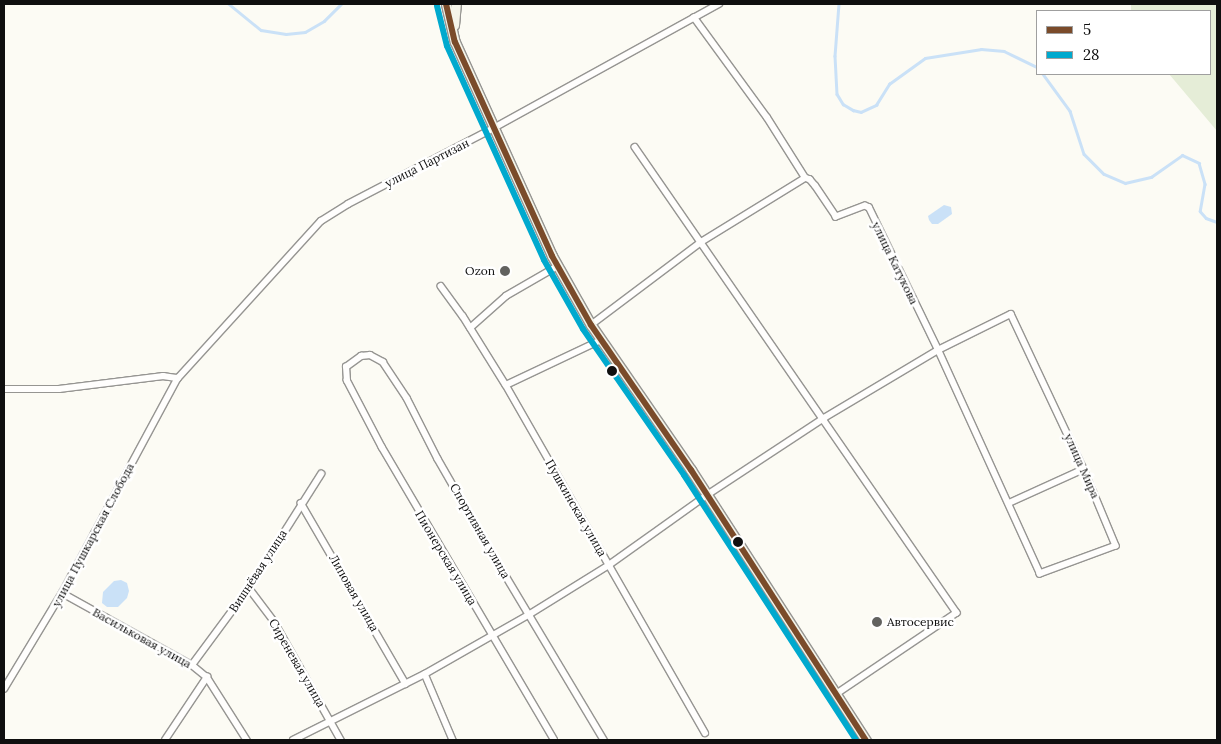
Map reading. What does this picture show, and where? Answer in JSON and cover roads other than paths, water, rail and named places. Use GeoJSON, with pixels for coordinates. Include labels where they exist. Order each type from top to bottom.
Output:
{"type":"FeatureCollection","features":[{"type":"Feature","properties":{"kind":"main road"},"geometry":{"type":"LineString","coordinates":[[446,4],[456,42],[494,128],[558,266],[591,325],[707,495],[866,740]]}},
{"type":"Feature","properties":{"kind":"main road"},"geometry":{"type":"LineString","coordinates":[[456,4],[454,20],[456,42]]}},
{"type":"Feature","properties":{"kind":"street","name":"улица Партизан"},"geometry":{"type":"LineString","coordinates":[[178,378],[321,221],[348,204],[494,128],[719,4]]}},
{"type":"Feature","properties":{"kind":"street","name":"улица Катукова"},"geometry":{"type":"LineString","coordinates":[[694,18],[767,118],[804,178],[810,180],[815,186],[836,217],[865,206],[869,208],[938,350],[1040,574]]}},
{"type":"Feature","properties":{"kind":"street"},"geometry":{"type":"LineString","coordinates":[[635,147],[957,612],[837,694]]}},
{"type":"Feature","properties":{"kind":"street"},"geometry":{"type":"LineString","coordinates":[[591,325],[701,242],[804,178]]}},
{"type":"Feature","properties":{"kind":"street"},"geometry":{"type":"LineString","coordinates":[[470,328],[506,296],[558,266]]}},
{"type":"Feature","properties":{"kind":"street","name":"Пушкинская улица"},"geometry":{"type":"LineString","coordinates":[[441,286],[506,384],[706,733]]}},
{"type":"Feature","properties":{"kind":"street","name":"улица Мира"},"geometry":{"type":"LineString","coordinates":[[938,350],[1011,314],[1084,469],[1116,546],[1040,574]]}},
{"type":"Feature","properties":{"kind":"street"},"geometry":{"type":"LineString","coordinates":[[506,384],[601,340]]}},
{"type":"Feature","properties":{"kind":"street"},"geometry":{"type":"LineString","coordinates":[[294,740],[425,674],[530,614],[609,565],[707,495],[824,418],[938,350]]}},
{"type":"Feature","properties":{"kind":"street","name":"Спортивная улица"},"geometry":{"type":"LineString","coordinates":[[345,372],[346,367],[361,356],[370,354],[383,362],[407,398],[438,459],[604,740]]}},
{"type":"Feature","properties":{"kind":"street","name":"Пионерская улица"},"geometry":{"type":"LineString","coordinates":[[345,372],[382,448],[554,740]]}},
{"type":"Feature","properties":{"kind":"street"},"geometry":{"type":"LineString","coordinates":[[4,389],[59,389],[162,376],[178,378]]}},
{"type":"Feature","properties":{"kind":"street","name":"улица Пушкарская Слобода"},"geometry":{"type":"LineString","coordinates":[[4,689],[62,593],[178,378]]}},
{"type":"Feature","properties":{"kind":"street"},"geometry":{"type":"LineString","coordinates":[[1009,503],[1084,469]]}},
{"type":"Feature","properties":{"kind":"street","name":"Вишнёвая улица"},"geometry":{"type":"LineString","coordinates":[[192,665],[249,588],[320,474]]}},
{"type":"Feature","properties":{"kind":"street","name":"Липовая улица"},"geometry":{"type":"LineString","coordinates":[[301,503],[406,684]]}},
{"type":"Feature","properties":{"kind":"street","name":"Сиреневая улица"},"geometry":{"type":"LineString","coordinates":[[249,588],[274,621],[341,740]]}},
{"type":"Feature","properties":{"kind":"street","name":"Васильковая улица"},"geometry":{"type":"LineString","coordinates":[[62,593],[192,665],[207,677],[247,740]]}},
{"type":"Feature","properties":{"kind":"street"},"geometry":{"type":"LineString","coordinates":[[425,674],[453,740]]}},
{"type":"Feature","properties":{"kind":"street"},"geometry":{"type":"LineString","coordinates":[[165,740],[207,677]]}},
{"type":"Feature","properties":{"kind":"water"},"geometry":{"type":"Polygon","coordinates":[[[944,205],[951,207],[952,214],[938,224],[932,224],[928,216],[944,205]]]}},
{"type":"Feature","properties":{"kind":"water"},"geometry":{"type":"Polygon","coordinates":[[[121,580],[127,583],[129,591],[127,598],[118,607],[107,607],[102,603],[103,592],[114,581],[121,580]]]}},
{"type":"Feature","properties":{"kind":"waterway"},"geometry":{"type":"LineString","coordinates":[[229,4],[261,30],[286,34],[305,32],[324,21],[341,4]]}},
{"type":"Feature","properties":{"kind":"waterway"},"geometry":{"type":"LineString","coordinates":[[839,4],[835,56],[837,94],[843,104],[853,110],[861,112],[876,105],[889,84],[925,58],[981,49],[1004,51],[1036,67]]}},
{"type":"Feature","properties":{"kind":"waterway"},"geometry":{"type":"LineString","coordinates":[[1044,75],[1070,111],[1084,154],[1104,174],[1125,183],[1151,177],[1182,155],[1199,163],[1205,184],[1200,211],[1206,218],[1217,222]]}},
{"type":"Feature","properties":{"kind":"place","name":"Ozon"},"geometry":{"type":"Point","coordinates":[505,271]}},
{"type":"Feature","properties":{"kind":"place","name":"Автосервис"},"geometry":{"type":"Point","coordinates":[877,622]}}]}
